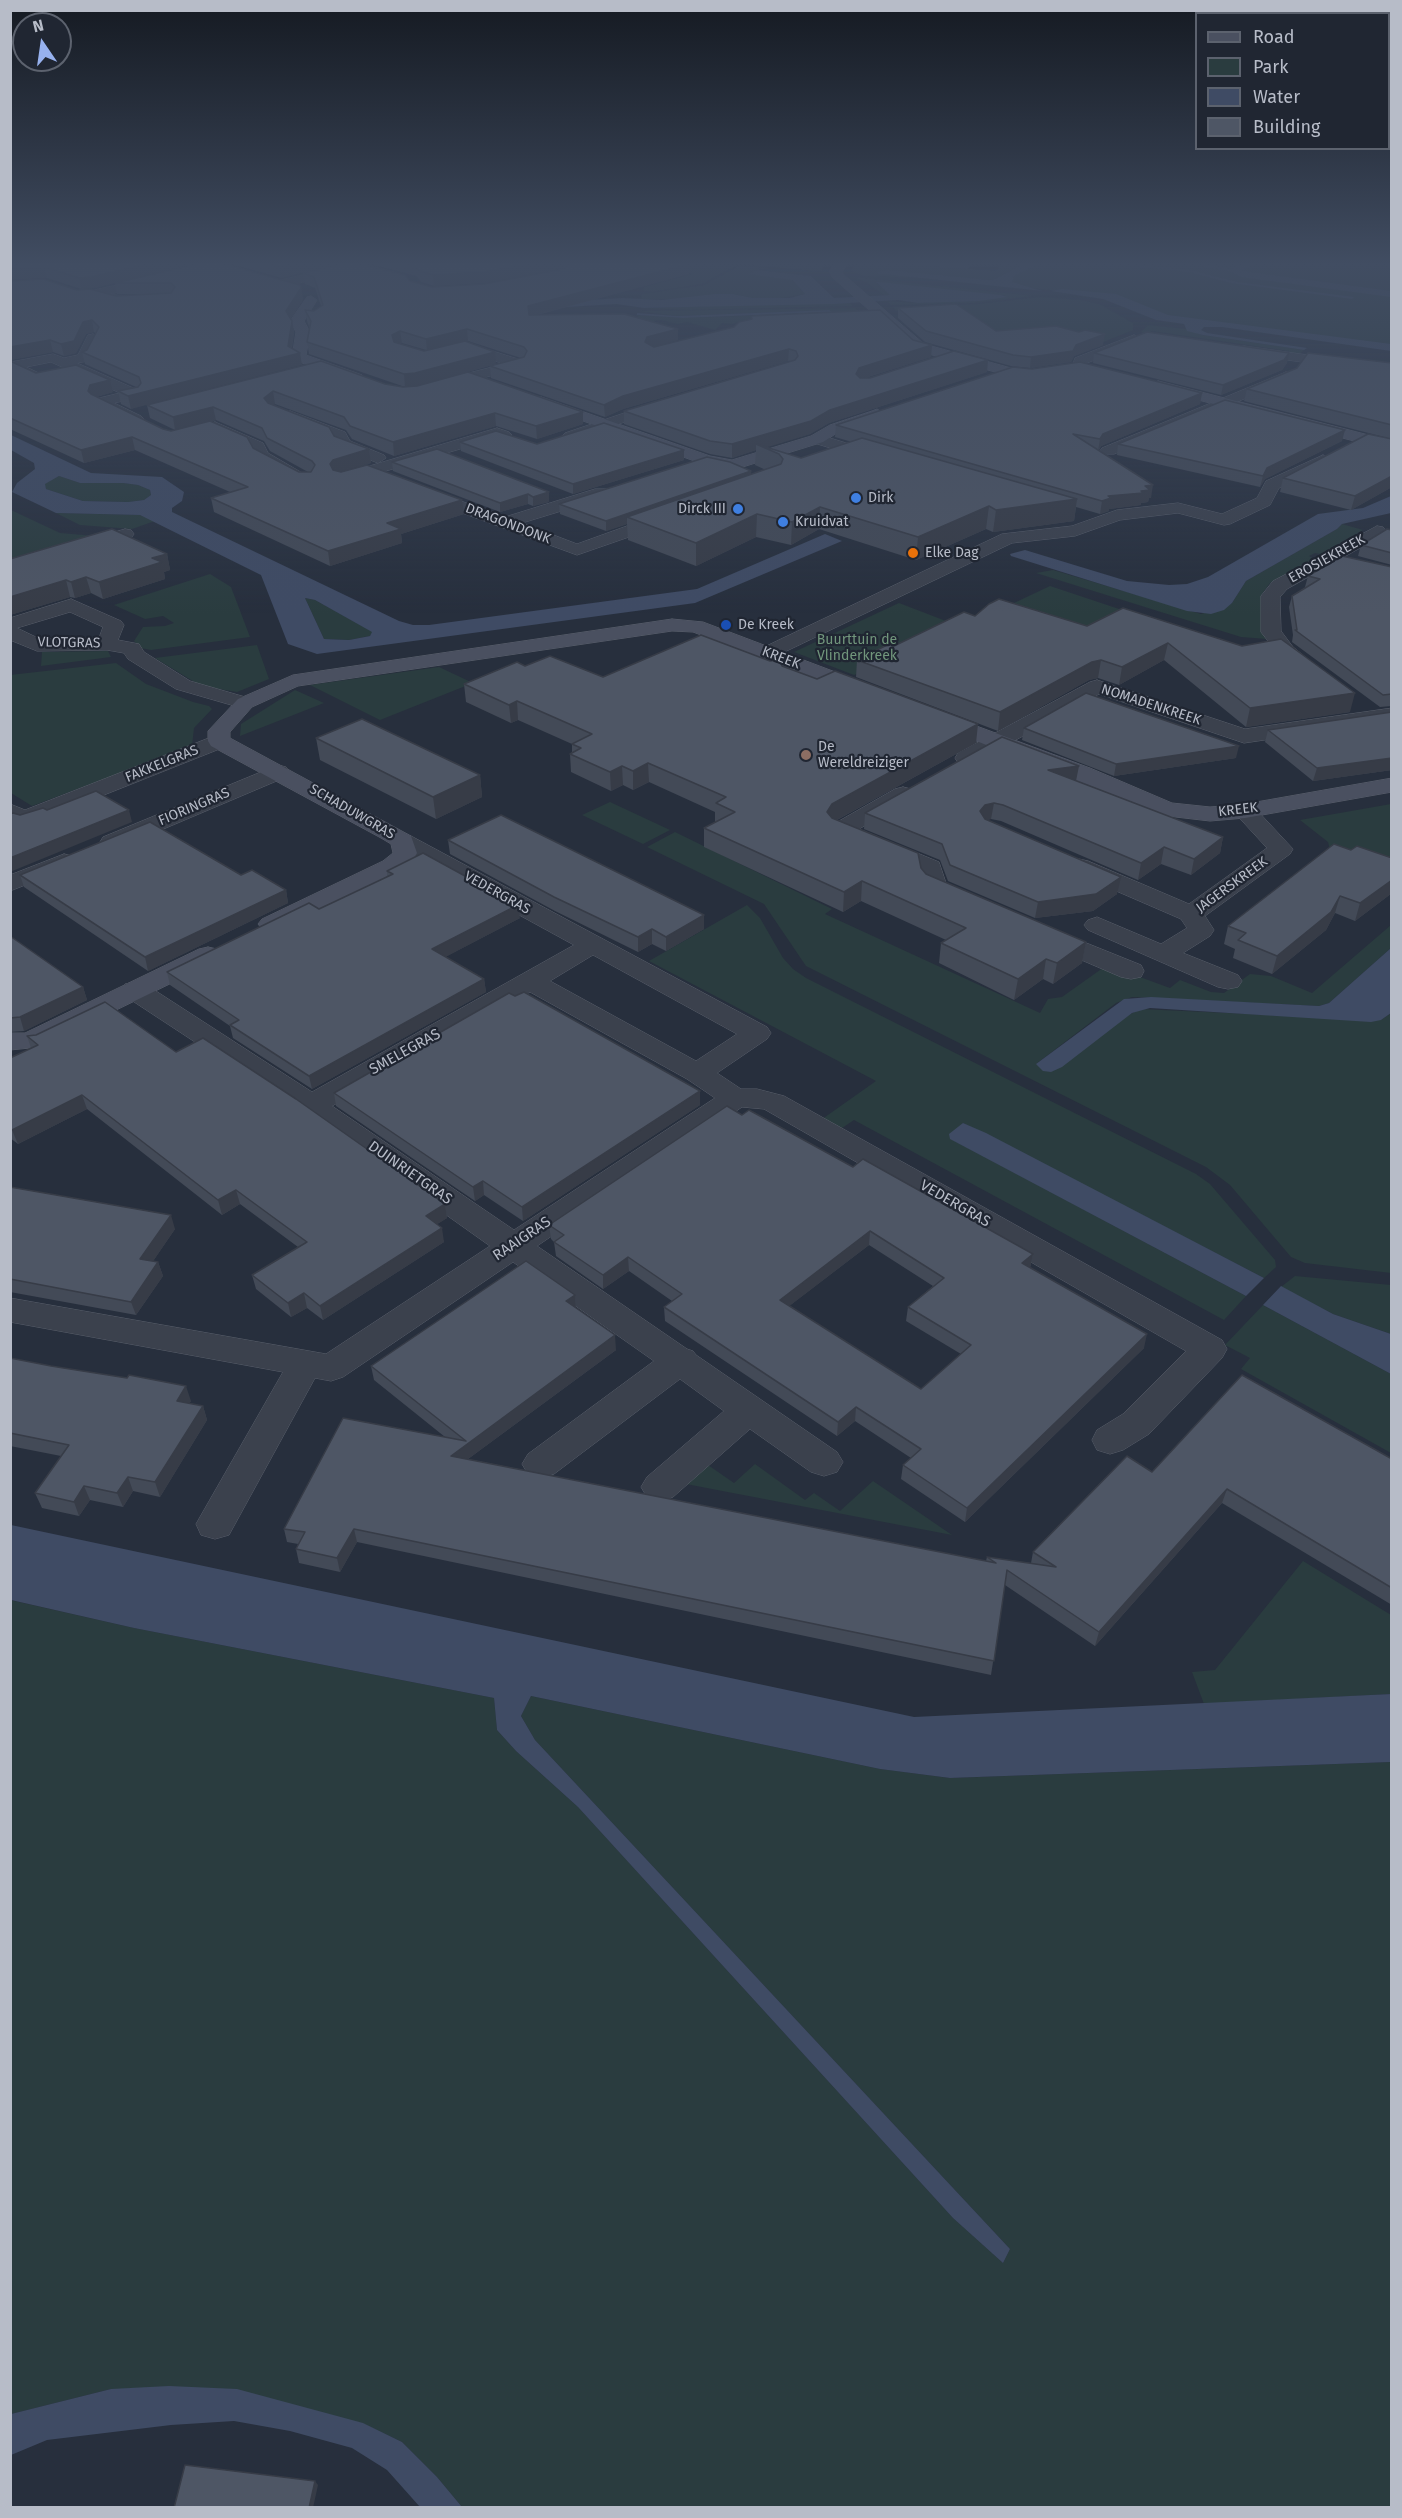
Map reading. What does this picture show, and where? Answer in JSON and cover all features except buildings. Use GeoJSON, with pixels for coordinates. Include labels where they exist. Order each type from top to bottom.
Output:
{"type":"FeatureCollection","features":[{"type":"Feature","properties":{"kind":"street"},"geometry":{"type":"LineString","coordinates":[[102,380],[135,394],[100,402],[129,416],[149,417]]}},
{"type":"Feature","properties":{"kind":"street"},"geometry":{"type":"LineString","coordinates":[[363,380],[370,382]]}},
{"type":"Feature","properties":{"kind":"street"},"geometry":{"type":"LineString","coordinates":[[472,380],[491,384]]}},
{"type":"Feature","properties":{"kind":"street"},"geometry":{"type":"LineString","coordinates":[[1108,451],[1278,380]]}},
{"type":"Feature","properties":{"kind":"street"},"geometry":{"type":"LineString","coordinates":[[1140,381],[1228,402],[1361,440],[1392,446]]}},
{"type":"Feature","properties":{"kind":"street"},"geometry":{"type":"LineString","coordinates":[[523,395],[706,459],[734,465],[763,477]]}},
{"type":"Feature","properties":{"kind":"street"},"geometry":{"type":"LineString","coordinates":[[557,440],[607,424],[629,414],[681,399]]}},
{"type":"Feature","properties":{"kind":"street"},"geometry":{"type":"LineString","coordinates":[[734,465],[817,439],[835,428],[888,410]]}},
{"type":"Feature","properties":{"kind":"street"},"geometry":{"type":"LineString","coordinates":[[276,411],[340,435],[343,444],[395,475],[438,450],[497,433],[517,440]]}},
{"type":"Feature","properties":{"kind":"street"},"geometry":{"type":"LineString","coordinates":[[194,432],[215,427],[257,446],[262,456],[307,480]]}},
{"type":"Feature","properties":{"kind":"street"},"geometry":{"type":"LineString","coordinates":[[817,439],[893,462]]}},
{"type":"Feature","properties":{"kind":"street"},"geometry":{"type":"LineString","coordinates":[[767,653],[1008,538],[1075,531],[1118,515],[1178,508],[1224,520],[1264,501],[1272,485],[1328,457],[1337,450],[1361,440]]}},
{"type":"Feature","properties":{"kind":"street"},"geometry":{"type":"LineString","coordinates":[[438,450],[460,459]]}},
{"type":"Feature","properties":{"kind":"street"},"geometry":{"type":"LineString","coordinates":[[829,462],[859,452]]}},
{"type":"Feature","properties":{"kind":"street"},"geometry":{"type":"LineString","coordinates":[[755,458],[777,465]]}},
{"type":"Feature","properties":{"kind":"street"},"geometry":{"type":"LineString","coordinates":[[684,467],[706,459]]}},
{"type":"Feature","properties":{"kind":"street","name":"DRAGONDONK"},"geometry":{"type":"LineString","coordinates":[[342,479],[371,471],[395,475],[505,523],[577,550],[684,512]]}},
{"type":"Feature","properties":{"kind":"street"},"geometry":{"type":"LineString","coordinates":[[505,523],[616,488]]}},
{"type":"Feature","properties":{"kind":"street"},"geometry":{"type":"LineString","coordinates":[[549,493],[572,502]]}},
{"type":"Feature","properties":{"kind":"street"},"geometry":{"type":"LineString","coordinates":[[1072,513],[1100,521]]}},
{"type":"Feature","properties":{"kind":"street","name":"EROSIEKREEK"},"geometry":{"type":"LineString","coordinates":[[1321,677],[1286,651],[1271,632],[1270,596],[1280,585],[1377,531]]}},
{"type":"Feature","properties":{"kind":"street"},"geometry":{"type":"LineString","coordinates":[[10,569],[126,534]]}},
{"type":"Feature","properties":{"kind":"street"},"geometry":{"type":"LineString","coordinates":[[1330,556],[1361,565]]}},
{"type":"Feature","properties":{"kind":"street","name":"VLOTGRAS"},"geometry":{"type":"LineString","coordinates":[[10,624],[71,605],[114,625],[107,644],[36,645],[10,632]]}},
{"type":"Feature","properties":{"kind":"street","name":"KREEK"},"geometry":{"type":"LineString","coordinates":[[245,703],[293,681],[672,626],[696,626],[882,696]]}},
{"type":"Feature","properties":{"kind":"street"},"geometry":{"type":"LineString","coordinates":[[107,644],[132,648],[135,655],[183,685],[245,703],[219,731],[219,741]]}},
{"type":"Feature","properties":{"kind":"street","name":"NOMADENKREEK"},"geometry":{"type":"LineString","coordinates":[[997,740],[1097,686],[1245,736],[1374,711]]}},
{"type":"Feature","properties":{"kind":"street","name":"KREEK"},"geometry":{"type":"LineString","coordinates":[[915,709],[1167,809],[1210,813],[1245,811],[1392,785]]}},
{"type":"Feature","properties":{"kind":"street"},"geometry":{"type":"LineString","coordinates":[[948,768],[997,740]]}},
{"type":"Feature","properties":{"kind":"street","name":"SCHADUWGRAS"},"geometry":{"type":"LineString","coordinates":[[10,1042],[30,1041],[401,860],[405,853],[402,841],[349,809],[219,741]]}},
{"type":"Feature","properties":{"kind":"street","name":"FAKKELGRAS"},"geometry":{"type":"LineString","coordinates":[[17,815],[219,741]]}},
{"type":"Feature","properties":{"kind":"street","name":"FIORINGRAS"},"geometry":{"type":"LineString","coordinates":[[10,884],[278,772]]}},
{"type":"Feature","properties":{"kind":"street"},"geometry":{"type":"LineString","coordinates":[[919,785],[840,830],[930,867],[934,887],[989,911]]}},
{"type":"Feature","properties":{"kind":"street","name":"JAGERSKREEK"},"geometry":{"type":"LineString","coordinates":[[1163,954],[1201,930],[1191,914],[1281,849],[1245,811]]}},
{"type":"Feature","properties":{"kind":"street","name":"VEDERGRAS"},"geometry":{"type":"LineString","coordinates":[[402,841],[758,1033],[697,1073]]}},
{"type":"Feature","properties":{"kind":"street"},"geometry":{"type":"LineString","coordinates":[[1055,855],[1191,914]]}},
{"type":"Feature","properties":{"kind":"street"},"geometry":{"type":"LineString","coordinates":[[1022,925],[1131,971]]}},
{"type":"Feature","properties":{"kind":"street"},"geometry":{"type":"LineString","coordinates":[[1097,925],[1228,981]]}},
{"type":"Feature","properties":{"kind":"street"},"geometry":{"type":"LineString","coordinates":[[530,981],[592,945]]}},
{"type":"Feature","properties":{"kind":"street","name":"VEDERGRAS"},"geometry":{"type":"LineString","coordinates":[[530,981],[697,1073],[735,1098],[757,1098],[774,1102],[1210,1349],[1136,1424],[1110,1440]]}},
{"type":"Feature","properties":{"kind":"street","name":"SMELEGRAS"},"geometry":{"type":"LineString","coordinates":[[311,1105],[530,981]]}},
{"type":"Feature","properties":{"kind":"street","name":"DUINRIETGRAS"},"geometry":{"type":"LineString","coordinates":[[135,990],[311,1105],[681,1360],[824,1462]]}},
{"type":"Feature","properties":{"kind":"street","name":"RAAIGRAS"},"geometry":{"type":"LineString","coordinates":[[10,1310],[331,1368],[735,1098]]}},
{"type":"Feature","properties":{"kind":"street"},"geometry":{"type":"LineString","coordinates":[[541,1464],[681,1360]]}},
{"type":"Feature","properties":{"kind":"street"},"geometry":{"type":"LineString","coordinates":[[215,1524],[305,1365]]}},
{"type":"Feature","properties":{"kind":"street"},"geometry":{"type":"LineString","coordinates":[[660,1487],[750,1409]]}},
{"type":"Feature","properties":{"kind":"green space"},"geometry":{"type":"Polygon","coordinates":[[[59,476],[80,483],[138,485],[150,490],[151,495],[144,500],[128,502],[83,501],[46,489],[44,484],[59,476]]]}},
{"type":"Feature","properties":{"kind":"green space"},"geometry":{"type":"Polygon","coordinates":[[[11,510],[60,533],[107,537],[11,566],[11,510]]]}},
{"type":"Feature","properties":{"kind":"green space"},"geometry":{"type":"Polygon","coordinates":[[[56,513],[140,515],[155,521],[132,529],[80,525],[56,513]]]}},
{"type":"Feature","properties":{"kind":"green space"},"geometry":{"type":"Polygon","coordinates":[[[1342,524],[1363,530],[1321,554],[1315,553],[1309,556],[1314,559],[1270,583],[1262,594],[1263,632],[1267,639],[1241,637],[1036,573],[1053,570],[1201,614],[1232,603],[1246,581],[1342,524]]]}},
{"type":"Feature","properties":{"kind":"green space"},"geometry":{"type":"Polygon","coordinates":[[[210,574],[231,587],[250,637],[151,650],[141,648],[134,641],[143,627],[165,626],[174,623],[163,616],[145,619],[114,605],[210,574]]]}},
{"type":"Feature","properties":{"kind":"green space"},"geometry":{"type":"Polygon","coordinates":[[[1050,586],[1137,615],[1057,661],[978,620],[1050,586]]]}},
{"type":"Feature","properties":{"kind":"green space"},"geometry":{"type":"Polygon","coordinates":[[[305,598],[315,600],[373,632],[370,636],[349,640],[324,639],[305,598]]]}},
{"type":"Feature","properties":{"kind":"green space","name":"Buurttuin de Vlinderkreek"},"geometry":{"type":"Polygon","coordinates":[[[899,603],[959,626],[854,675],[794,652],[899,603]]]}},
{"type":"Feature","properties":{"kind":"green space"},"geometry":{"type":"Polygon","coordinates":[[[257,645],[269,679],[237,692],[201,686],[155,658],[257,645]]]}},
{"type":"Feature","properties":{"kind":"green space"},"geometry":{"type":"Polygon","coordinates":[[[108,651],[111,657],[41,666],[42,652],[108,651]]]}},
{"type":"Feature","properties":{"kind":"green space"},"geometry":{"type":"Polygon","coordinates":[[[116,663],[146,684],[212,709],[194,728],[192,746],[32,806],[11,793],[10,675],[116,663]]]}},
{"type":"Feature","properties":{"kind":"green space"},"geometry":{"type":"Polygon","coordinates":[[[439,667],[473,683],[380,720],[310,685],[439,667]]]}},
{"type":"Feature","properties":{"kind":"green space"},"geometry":{"type":"Polygon","coordinates":[[[295,690],[324,703],[240,736],[241,724],[295,690]]]}},
{"type":"Feature","properties":{"kind":"green space"},"geometry":{"type":"Polygon","coordinates":[[[610,802],[670,830],[643,844],[582,815],[610,802]]]}},
{"type":"Feature","properties":{"kind":"green space"},"geometry":{"type":"Polygon","coordinates":[[[1391,804],[1391,877],[1331,854],[1328,842],[1300,820],[1391,804]]]}},
{"type":"Feature","properties":{"kind":"green space"},"geometry":{"type":"Polygon","coordinates":[[[675,832],[832,909],[825,914],[1040,1013],[1048,999],[1062,997],[1107,965],[1170,988],[1180,980],[1211,992],[1224,993],[1250,974],[1271,976],[1312,993],[1391,925],[1391,948],[1329,1003],[1319,1006],[1132,997],[1116,1003],[1036,1064],[1140,1009],[1381,1020],[1391,1013],[1391,1273],[1305,1263],[1291,1257],[1230,1185],[1206,1167],[806,966],[764,904],[647,847],[675,832]]]}},
{"type":"Feature","properties":{"kind":"green space"},"geometry":{"type":"Polygon","coordinates":[[[747,905],[760,918],[783,958],[806,978],[1196,1174],[1210,1184],[1275,1260],[1276,1267],[1264,1278],[963,1123],[951,1139],[1246,1296],[1224,1320],[854,1120],[836,1132],[818,1122],[876,1081],[649,961],[747,905]]]}},
{"type":"Feature","properties":{"kind":"green space"},"geometry":{"type":"Polygon","coordinates":[[[1295,1276],[1391,1285],[1391,1334],[1333,1314],[1281,1287],[1295,1276]]]}},
{"type":"Feature","properties":{"kind":"green space"},"geometry":{"type":"Polygon","coordinates":[[[1263,1305],[1391,1374],[1391,1453],[1241,1369],[1250,1358],[1225,1345],[1263,1305]]]}},
{"type":"Feature","properties":{"kind":"green space"},"geometry":{"type":"Polygon","coordinates":[[[755,1464],[805,1500],[814,1493],[840,1511],[873,1481],[952,1535],[686,1484],[708,1465],[734,1483],[755,1464]]]}},
{"type":"Feature","properties":{"kind":"green space"},"geometry":{"type":"Polygon","coordinates":[[[1303,1561],[1391,1615],[1391,1694],[1204,1704],[1192,1672],[1215,1670],[1303,1561]]]}},
{"type":"Feature","properties":{"kind":"green space"},"geometry":{"type":"Polygon","coordinates":[[[10,1600],[134,1628],[494,1698],[497,1730],[516,1751],[578,1807],[953,2218],[1003,2263],[1010,2249],[535,1740],[521,1716],[531,1696],[880,1769],[950,1778],[1391,1762],[1391,2507],[462,2507],[437,2477],[402,2442],[362,2423],[111,2389],[11,2414],[10,1600]]]}},
{"type":"Feature","properties":{"kind":"water"},"geometry":{"type":"Polygon","coordinates":[[[11,435],[91,473],[162,477],[184,492],[182,501],[172,508],[172,512],[399,621],[413,625],[429,625],[697,589],[825,534],[842,541],[695,603],[317,654],[288,644],[261,575],[140,515],[56,513],[12,492],[17,483],[35,469],[34,463],[11,450],[11,435]],[[59,476],[45,484],[46,489],[83,501],[128,502],[144,500],[151,495],[150,490],[138,485],[80,483],[59,476]],[[305,598],[324,639],[349,640],[370,636],[372,632],[315,600],[305,598]]]}},
{"type":"Feature","properties":{"kind":"water"},"geometry":{"type":"Polygon","coordinates":[[[1391,496],[1391,513],[1342,524],[1246,581],[1232,603],[1224,610],[1211,614],[1187,611],[1010,554],[1025,550],[1127,581],[1169,585],[1187,584],[1208,577],[1318,514],[1363,508],[1391,496]]]}},
{"type":"Feature","properties":{"kind":"water"},"geometry":{"type":"Polygon","coordinates":[[[1391,948],[1391,1013],[1381,1020],[1371,1022],[1150,1008],[1132,1013],[1062,1067],[1051,1072],[1043,1071],[1036,1064],[1124,999],[1151,997],[1319,1006],[1329,1003],[1391,948]]]}},
{"type":"Feature","properties":{"kind":"water"},"geometry":{"type":"Polygon","coordinates":[[[963,1123],[1264,1278],[1246,1296],[950,1139],[949,1134],[963,1123]]]}},
{"type":"Feature","properties":{"kind":"water"},"geometry":{"type":"Polygon","coordinates":[[[1281,1286],[1333,1314],[1391,1334],[1391,1374],[1263,1305],[1281,1286]]]}},
{"type":"Feature","properties":{"kind":"water"},"geometry":{"type":"Polygon","coordinates":[[[11,1525],[914,1717],[1391,1694],[1391,1762],[950,1778],[880,1769],[531,1696],[521,1716],[535,1740],[1010,2249],[1003,2263],[953,2218],[578,1807],[516,1751],[497,1730],[494,1698],[134,1628],[11,1600],[11,1525]]]}},
{"type":"Feature","properties":{"kind":"water"},"geometry":{"type":"Polygon","coordinates":[[[169,2386],[237,2389],[363,2423],[402,2442],[437,2477],[462,2507],[420,2507],[387,2470],[352,2448],[290,2431],[234,2421],[171,2425],[47,2440],[11,2455],[11,2414],[111,2389],[169,2386]]]}},
{"type":"Feature","properties":{"kind":"place","name":"Dirk"},"geometry":{"type":"Point","coordinates":[856,498]}},
{"type":"Feature","properties":{"kind":"place","name":"Dirck III"},"geometry":{"type":"Point","coordinates":[738,509]}},
{"type":"Feature","properties":{"kind":"place","name":"Kruidvat"},"geometry":{"type":"Point","coordinates":[783,522]}},
{"type":"Feature","properties":{"kind":"place","name":"Elke Dag"},"geometry":{"type":"Point","coordinates":[913,553]}},
{"type":"Feature","properties":{"kind":"place","name":"De Kreek"},"geometry":{"type":"Point","coordinates":[726,625]}},
{"type":"Feature","properties":{"kind":"place","name":"De Wereldreiziger"},"geometry":{"type":"Point","coordinates":[806,755]}}]}
